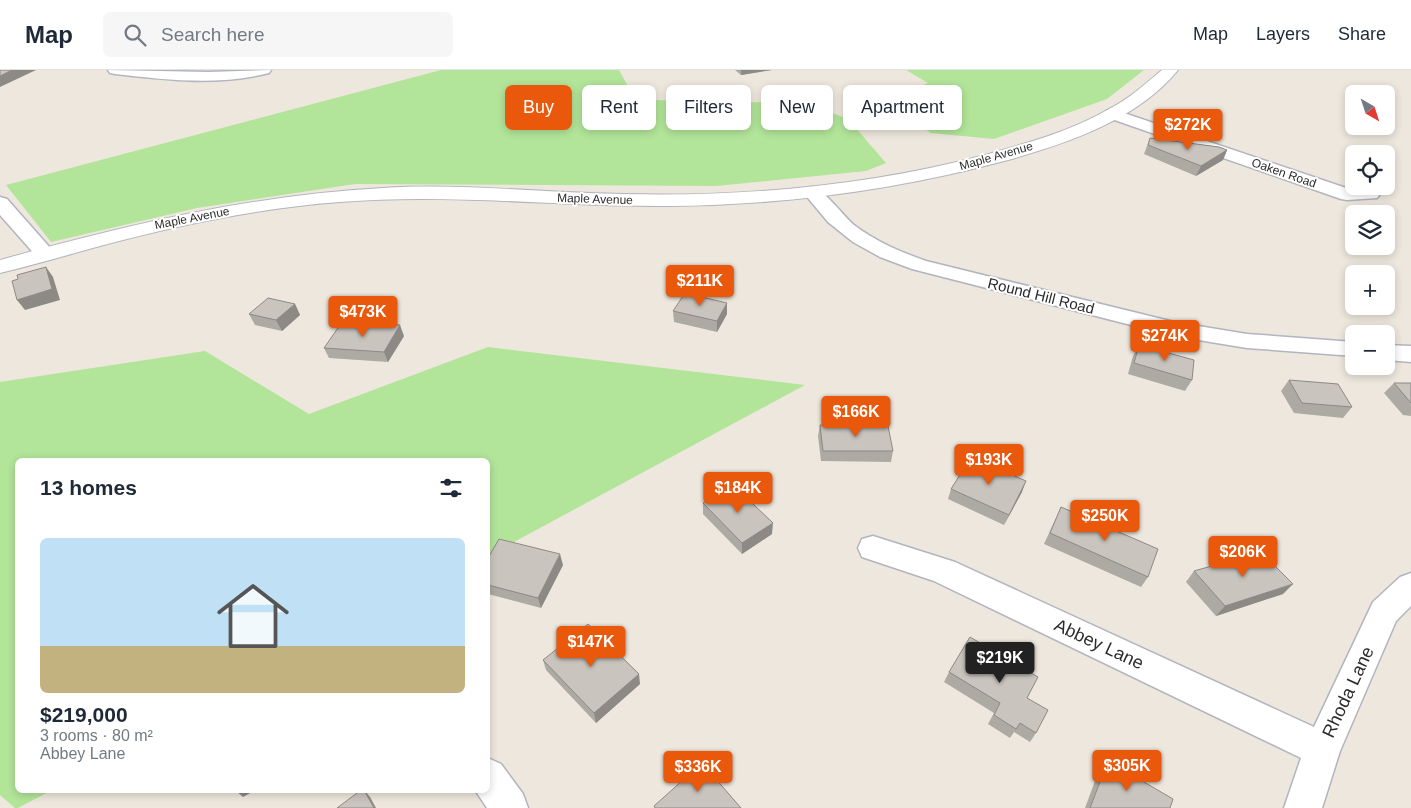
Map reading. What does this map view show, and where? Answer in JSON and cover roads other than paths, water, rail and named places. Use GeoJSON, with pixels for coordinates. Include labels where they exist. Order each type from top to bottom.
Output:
{"type":"FeatureCollection","features":[{"type":"Feature","properties":{"kind":"main road","name":"Maple Avenue"},"geometry":{"type":"LineString","coordinates":[[0,267],[119,234],[197,216],[344,196],[428,192],[645,201],[812,192],[880,182],[970,165],[1055,139],[1112,114],[1140,96],[1172,70]]}},
{"type":"Feature","properties":{"kind":"street"},"geometry":{"type":"LineString","coordinates":[[115,70],[189,77],[228,76],[264,70]]}},
{"type":"Feature","properties":{"kind":"street","name":"Oaken Road"},"geometry":{"type":"LineString","coordinates":[[1112,114],[1345,193]]}},
{"type":"Feature","properties":{"kind":"street","name":"Round Hill Road"},"geometry":{"type":"LineString","coordinates":[[812,192],[832,216],[854,236],[882,252],[919,265],[1174,329],[1247,341],[1345,348]]}},
{"type":"Feature","properties":{"kind":"street"},"geometry":{"type":"LineString","coordinates":[[0,203],[45,254]]}},
{"type":"Feature","properties":{"kind":"street"},"geometry":{"type":"LineString","coordinates":[[1395,353],[1411,354]]}},
{"type":"Feature","properties":{"kind":"street","name":"Abbey Lane"},"geometry":{"type":"LineString","coordinates":[[873,548],[944,571],[1322,749]]}},
{"type":"Feature","properties":{"kind":"street","name":"Rhoda Lane"},"geometry":{"type":"LineString","coordinates":[[1303,808],[1322,749],[1384,612],[1411,586]]}},
{"type":"Feature","properties":{"kind":"street"},"geometry":{"type":"LineString","coordinates":[[490,780],[509,808]]}}]}
